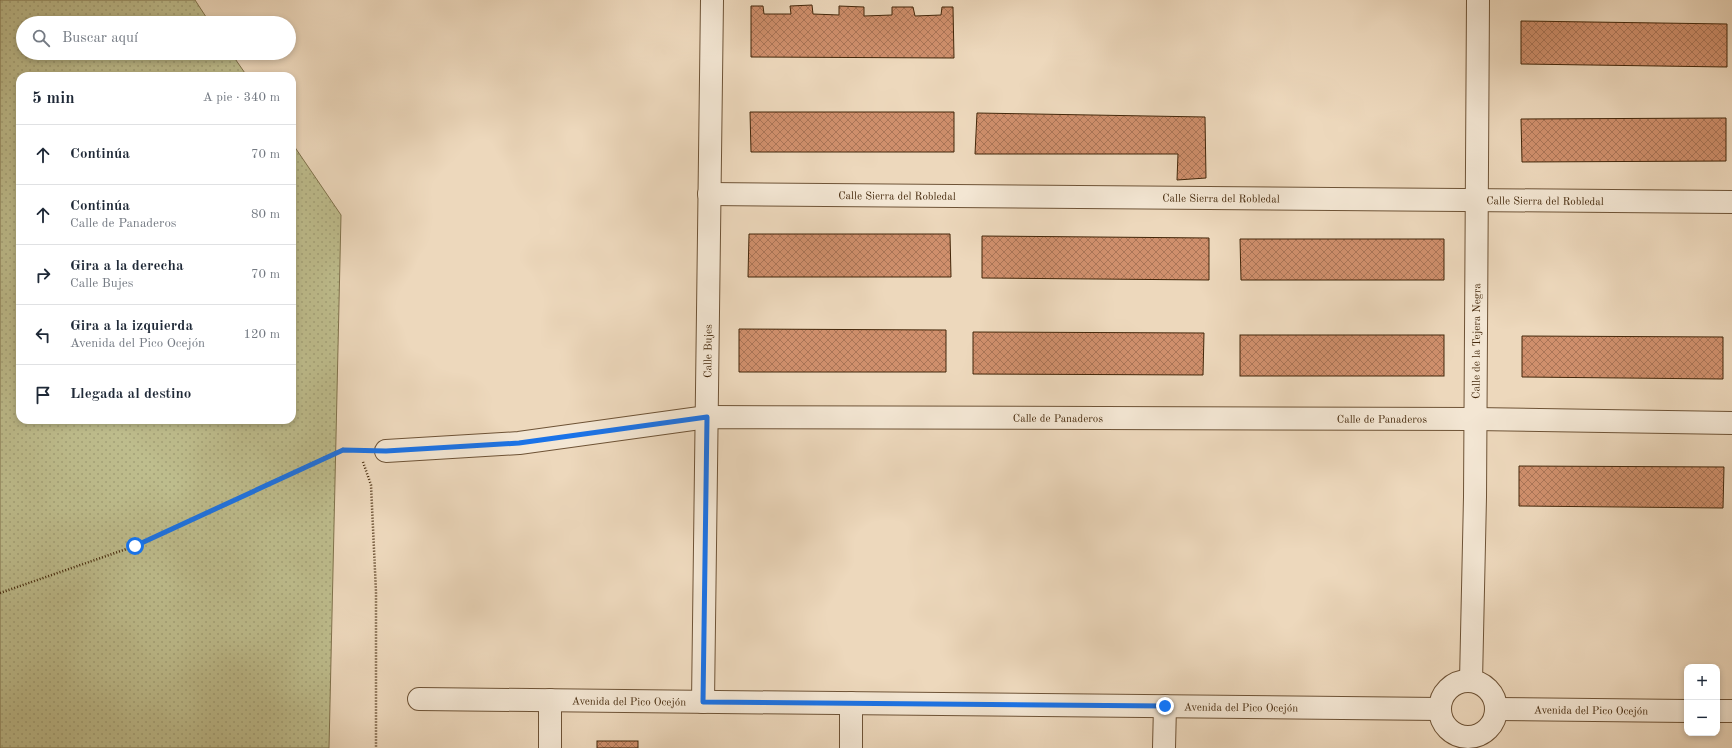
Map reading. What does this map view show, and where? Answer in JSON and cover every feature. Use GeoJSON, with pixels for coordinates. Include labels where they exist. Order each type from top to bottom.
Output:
{"type":"FeatureCollection","features":[{"type":"Feature","properties":{"kind":"street","name":"Calle Bujes"},"geometry":{"type":"LineString","coordinates":[[703,702],[712,0]]}},
{"type":"Feature","properties":{"kind":"street","name":"Calle de la Tejera Negra"},"geometry":{"type":"LineString","coordinates":[[1471,681],[1475,419],[1478,0]]}},
{"type":"Feature","properties":{"kind":"street","name":"Calle Sierra del Robledal"},"geometry":{"type":"LineString","coordinates":[[709,194],[1732,202]]}},
{"type":"Feature","properties":{"kind":"street","name":"Calle de Panaderos"},"geometry":{"type":"LineString","coordinates":[[386,451],[519,443],[707,417],[1475,419],[1732,423]]}},
{"type":"Feature","properties":{"kind":"street"},"geometry":{"type":"LineString","coordinates":[[1471,681],[1479,683],[1491,694],[1496,709],[1495,718],[1491,725],[1469,742],[1445,726],[1441,718],[1440,709],[1441,700],[1446,691],[1453,685],[1471,681]]}},
{"type":"Feature","properties":{"kind":"street","name":"Avenida del Pico Ocejón"},"geometry":{"type":"LineString","coordinates":[[419,699],[1440,709]]}},
{"type":"Feature","properties":{"kind":"street"},"geometry":{"type":"LineString","coordinates":[[550,700],[550,748]]}},
{"type":"Feature","properties":{"kind":"street"},"geometry":{"type":"LineString","coordinates":[[851,703],[851,748]]}},
{"type":"Feature","properties":{"kind":"street"},"geometry":{"type":"LineString","coordinates":[[1164,748],[1165,706]]}},
{"type":"Feature","properties":{"kind":"street","name":"Avenida del Pico Ocejón"},"geometry":{"type":"LineString","coordinates":[[1496,709],[1684,711]]}},
{"type":"Feature","properties":{"kind":"street"},"geometry":{"type":"LineString","coordinates":[[1720,711],[1732,711]]}},
{"type":"Feature","properties":{"kind":"path"},"geometry":{"type":"LineString","coordinates":[[0,593],[135,546],[343,450],[386,451]]}},
{"type":"Feature","properties":{"kind":"path"},"geometry":{"type":"LineString","coordinates":[[359,450],[371,485],[376,592],[376,748]]}},
{"type":"Feature","properties":{"kind":"shaded area"},"geometry":{"type":"Polygon","coordinates":[[[0,0],[195,0],[205,16],[16,16],[16,60],[236,60],[244,72],[16,72],[16,424],[296,424],[296,149],[341,215],[329,748],[0,748],[0,0]]]}},
{"type":"Feature","properties":{"kind":"building"},"geometry":{"type":"Polygon","coordinates":[[[812,5],[813,14],[839,15],[839,6],[864,7],[864,16],[892,15],[892,7],[913,7],[915,16],[941,15],[942,7],[953,7],[954,58],[751,57],[751,6],[763,6],[764,14],[791,14],[790,6],[812,5]]]}},
{"type":"Feature","properties":{"kind":"building"},"geometry":{"type":"Polygon","coordinates":[[[1521,21],[1727,24],[1727,67],[1521,64],[1521,21]]]}},
{"type":"Feature","properties":{"kind":"building"},"geometry":{"type":"Polygon","coordinates":[[[750,112],[954,112],[954,152],[751,152],[750,112]]]}},
{"type":"Feature","properties":{"kind":"building"},"geometry":{"type":"Polygon","coordinates":[[[977,113],[1205,117],[1206,178],[1177,180],[1178,154],[975,154],[977,113]]]}},
{"type":"Feature","properties":{"kind":"building"},"geometry":{"type":"Polygon","coordinates":[[[1726,118],[1726,161],[1522,162],[1521,119],[1726,118]]]}},
{"type":"Feature","properties":{"kind":"building"},"geometry":{"type":"Polygon","coordinates":[[[749,234],[950,234],[951,277],[748,277],[749,234]]]}},
{"type":"Feature","properties":{"kind":"building"},"geometry":{"type":"Polygon","coordinates":[[[982,236],[1209,238],[1209,280],[982,278],[982,236]]]}},
{"type":"Feature","properties":{"kind":"building"},"geometry":{"type":"Polygon","coordinates":[[[1240,239],[1444,239],[1444,280],[1241,280],[1240,239]]]}},
{"type":"Feature","properties":{"kind":"building"},"geometry":{"type":"Polygon","coordinates":[[[739,329],[946,330],[946,372],[739,372],[739,329]]]}},
{"type":"Feature","properties":{"kind":"building"},"geometry":{"type":"Polygon","coordinates":[[[973,332],[1204,333],[1203,375],[973,374],[973,332]]]}},
{"type":"Feature","properties":{"kind":"building"},"geometry":{"type":"Polygon","coordinates":[[[1240,335],[1444,335],[1444,376],[1240,376],[1240,335]]]}},
{"type":"Feature","properties":{"kind":"building"},"geometry":{"type":"Polygon","coordinates":[[[1522,336],[1723,337],[1723,379],[1522,377],[1522,336]]]}},
{"type":"Feature","properties":{"kind":"building"},"geometry":{"type":"Polygon","coordinates":[[[1519,466],[1724,467],[1723,508],[1519,506],[1519,466]]]}},
{"type":"Feature","properties":{"kind":"building"},"geometry":{"type":"Polygon","coordinates":[[[597,741],[638,741],[638,748],[597,748],[597,741]]]}},
{"type":"Feature","properties":{"kind":"route"},"geometry":{"type":"LineString","coordinates":[[135,546],[343,450],[386,451],[519,443],[707,417],[703,702],[1165,706]]}}]}
